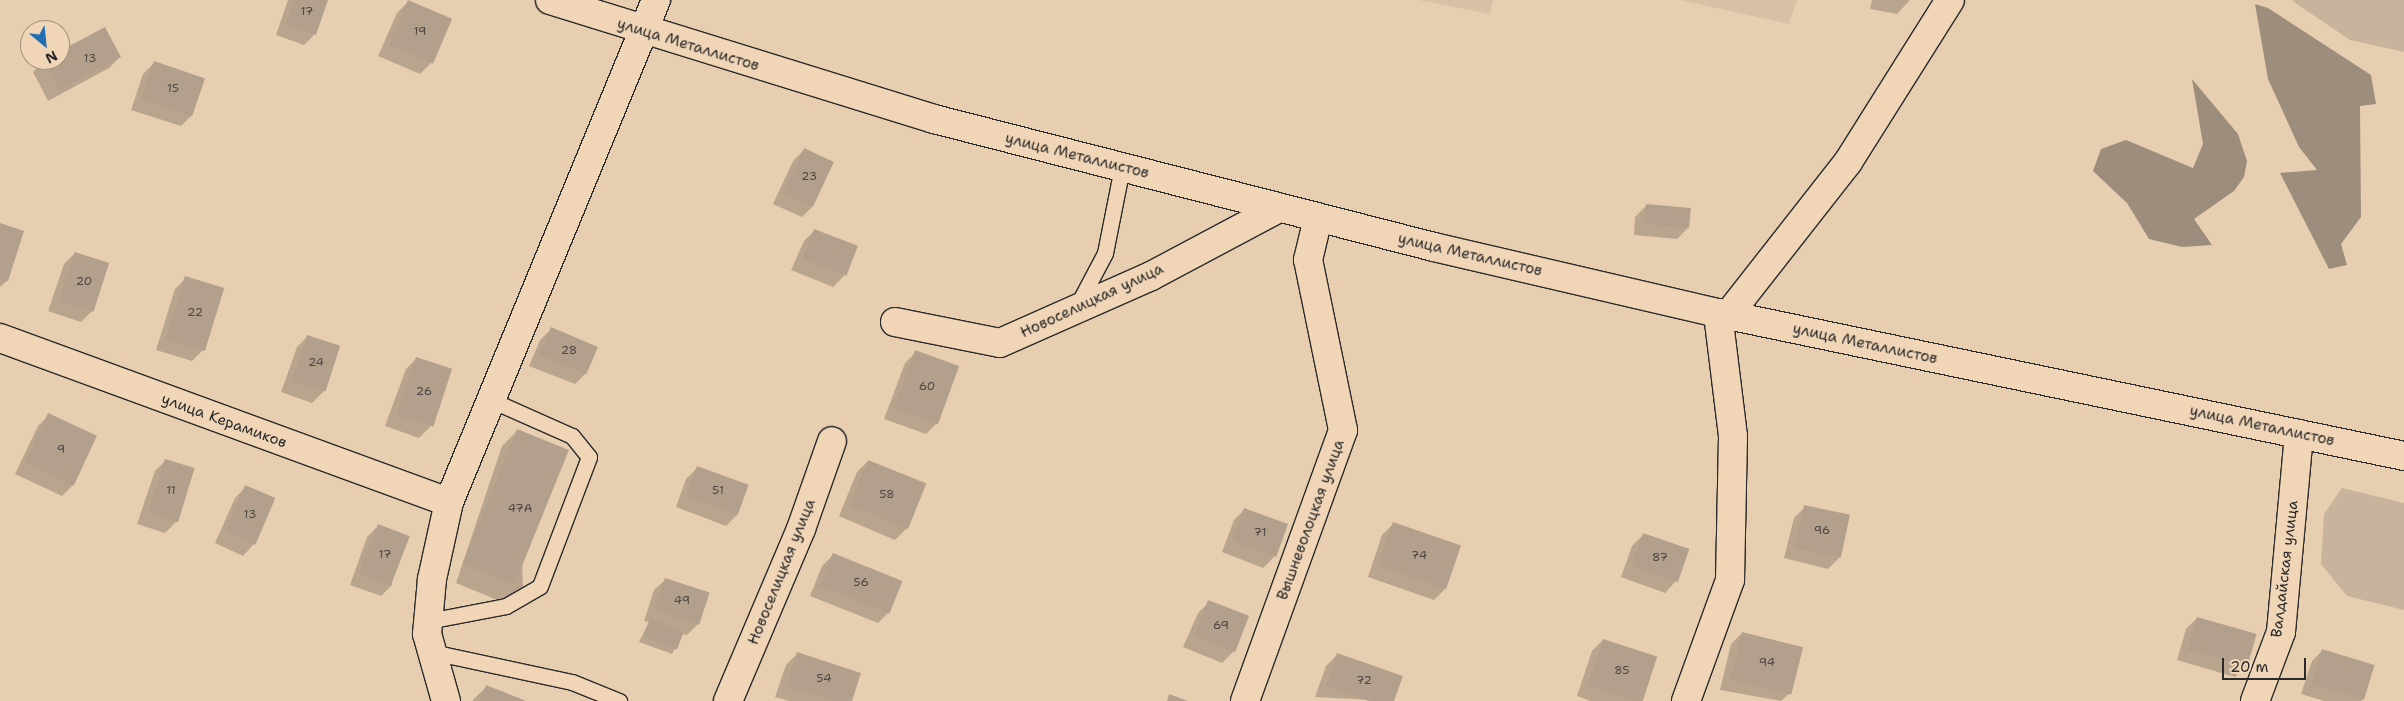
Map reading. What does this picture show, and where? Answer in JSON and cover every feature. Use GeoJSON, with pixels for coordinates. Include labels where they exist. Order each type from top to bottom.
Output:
{"type":"FeatureCollection","features":[{"type":"Feature","properties":{"kind":"street","name":"улица Металлистов"},"geometry":{"type":"LineString","coordinates":[[550,0],[641,31],[934,119],[1318,218],[1723,314],[2404,456]]}},
{"type":"Feature","properties":{"kind":"street"},"geometry":{"type":"LineString","coordinates":[[446,701],[432,652],[428,621],[449,502],[641,31],[656,0]]}},
{"type":"Feature","properties":{"kind":"street"},"geometry":{"type":"LineString","coordinates":[[1686,701],[1730,580],[1733,436],[1723,314],[1848,162],[1950,0]]}},
{"type":"Feature","properties":{"kind":"street","name":"Новоселицкая улица"},"geometry":{"type":"LineString","coordinates":[[895,322],[1000,343],[1152,276],[1279,208]]}},
{"type":"Feature","properties":{"kind":"street","name":"Вышневолоцкая улица"},"geometry":{"type":"LineString","coordinates":[[1246,701],[1343,430],[1308,260],[1318,218]]}},
{"type":"Feature","properties":{"kind":"street","name":"улица Керамиков"},"geometry":{"type":"LineString","coordinates":[[0,338],[449,502]]}},
{"type":"Feature","properties":{"kind":"street","name":"Валдайская улица"},"geometry":{"type":"LineString","coordinates":[[2255,701],[2281,632],[2299,434]]}},
{"type":"Feature","properties":{"kind":"street","name":"Новоселицкая улица"},"geometry":{"type":"LineString","coordinates":[[728,701],[801,529],[832,441]]}},
{"type":"Feature","properties":{"kind":"lane"},"geometry":{"type":"LineString","coordinates":[[1075,310],[1105,253],[1122,167]]}},
{"type":"Feature","properties":{"kind":"lane"},"geometry":{"type":"LineString","coordinates":[[428,621],[506,606],[540,586],[589,457],[572,436],[491,400]]}},
{"type":"Feature","properties":{"kind":"lane"},"geometry":{"type":"LineString","coordinates":[[432,652],[572,682],[619,701]]}},
{"type":"Feature","properties":{"kind":"shaded area"},"geometry":{"type":"Polygon","coordinates":[[[1418,0],[1493,0],[1490,14],[1418,0]]]}},
{"type":"Feature","properties":{"kind":"shaded area"},"geometry":{"type":"Polygon","coordinates":[[[1680,0],[1797,0],[1789,24],[1680,0]]]}},
{"type":"Feature","properties":{"kind":"shaded area"},"geometry":{"type":"Polygon","coordinates":[[[2291,0],[2404,0],[2404,52],[2350,40],[2291,0]]]}},
{"type":"Feature","properties":{"kind":"shaded area"},"geometry":{"type":"Polygon","coordinates":[[[2255,4],[2268,8],[2371,75],[2376,104],[2360,106],[2361,217],[2341,244],[2347,265],[2329,269],[2280,173],[2317,170],[2299,147],[2268,79],[2255,4]]]}},
{"type":"Feature","properties":{"kind":"shaded area"},"geometry":{"type":"Polygon","coordinates":[[[2192,79],[2238,134],[2247,161],[2244,177],[2234,191],[2194,219],[2212,245],[2182,247],[2149,239],[2127,203],[2093,171],[2101,149],[2126,140],[2193,168],[2203,144],[2192,79]]]}},
{"type":"Feature","properties":{"kind":"shaded area"},"geometry":{"type":"Polygon","coordinates":[[[2342,488],[2404,503],[2404,610],[2347,596],[2321,564],[2324,514],[2342,488]]]}},
{"type":"Feature","properties":{"kind":"building"},"geometry":{"type":"Polygon","coordinates":[[[294,0],[328,0],[316,35],[286,24],[294,0]]]}},
{"type":"Feature","properties":{"kind":"building"},"geometry":{"type":"Polygon","coordinates":[[[408,0],[452,19],[433,64],[389,45],[408,0]]]}},
{"type":"Feature","properties":{"kind":"building"},"geometry":{"type":"Polygon","coordinates":[[[105,27],[121,57],[59,90],[48,70],[70,70],[70,46],[105,27]]]}},
{"type":"Feature","properties":{"kind":"building"},"geometry":{"type":"Polygon","coordinates":[[[154,61],[205,79],[192,116],[141,99],[154,61]]]}},
{"type":"Feature","properties":{"kind":"building"},"geometry":{"type":"Polygon","coordinates":[[[804,148],[834,162],[813,207],[783,193],[804,148]]]}},
{"type":"Feature","properties":{"kind":"building"},"geometry":{"type":"Polygon","coordinates":[[[1646,204],[1691,208],[1689,228],[1644,224],[1646,204]]]}},
{"type":"Feature","properties":{"kind":"building"},"geometry":{"type":"Polygon","coordinates":[[[0,223],[24,231],[8,281],[0,279],[0,223]]]}},
{"type":"Feature","properties":{"kind":"building"},"geometry":{"type":"Polygon","coordinates":[[[814,229],[858,246],[846,276],[803,259],[814,229]]]}},
{"type":"Feature","properties":{"kind":"building"},"geometry":{"type":"Polygon","coordinates":[[[75,252],[109,263],[93,312],[59,301],[75,252]]]}},
{"type":"Feature","properties":{"kind":"building"},"geometry":{"type":"Polygon","coordinates":[[[185,276],[224,288],[205,351],[166,339],[185,276]]]}},
{"type":"Feature","properties":{"kind":"building"},"geometry":{"type":"Polygon","coordinates":[[[551,327],[598,347],[586,375],[539,355],[551,327]]]}},
{"type":"Feature","properties":{"kind":"building"},"geometry":{"type":"Polygon","coordinates":[[[307,335],[340,346],[325,391],[292,381],[307,335]]]}},
{"type":"Feature","properties":{"kind":"building"},"geometry":{"type":"Polygon","coordinates":[[[915,350],[959,366],[938,424],[894,408],[915,350]]]}},
{"type":"Feature","properties":{"kind":"building"},"geometry":{"type":"Polygon","coordinates":[[[416,357],[452,369],[433,427],[397,415],[416,357]]]}},
{"type":"Feature","properties":{"kind":"building"},"geometry":{"type":"Polygon","coordinates":[[[48,413],[97,436],[74,486],[25,463],[48,413]]]}},
{"type":"Feature","properties":{"kind":"building"},"geometry":{"type":"Polygon","coordinates":[[[517,429],[569,450],[515,584],[463,563],[517,429]]]}},
{"type":"Feature","properties":{"kind":"building"},"geometry":{"type":"Polygon","coordinates":[[[165,459],[195,468],[178,523],[148,514],[165,459]]]}},
{"type":"Feature","properties":{"kind":"building"},"geometry":{"type":"Polygon","coordinates":[[[868,460],[926,484],[908,529],[850,505],[868,460]]]}},
{"type":"Feature","properties":{"kind":"building"},"geometry":{"type":"Polygon","coordinates":[[[697,466],[749,485],[738,515],[686,496],[697,466]]]}},
{"type":"Feature","properties":{"kind":"building"},"geometry":{"type":"Polygon","coordinates":[[[245,485],[275,498],[255,545],[225,532],[245,485]]]}},
{"type":"Feature","properties":{"kind":"building"},"geometry":{"type":"Polygon","coordinates":[[[1804,505],[1850,515],[1841,558],[1795,548],[1804,505]]]}},
{"type":"Feature","properties":{"kind":"building"},"geometry":{"type":"Polygon","coordinates":[[[1244,508],[1288,524],[1276,557],[1232,541],[1244,508]]]}},
{"type":"Feature","properties":{"kind":"building"},"geometry":{"type":"Polygon","coordinates":[[[1393,522],[1461,545],[1446,589],[1378,565],[1393,522]]]}},
{"type":"Feature","properties":{"kind":"building"},"geometry":{"type":"Polygon","coordinates":[[[378,524],[410,536],[391,586],[359,573],[378,524]]]}},
{"type":"Feature","properties":{"kind":"building"},"geometry":{"type":"Polygon","coordinates":[[[1643,533],[1689,549],[1678,582],[1632,566],[1643,533]]]}},
{"type":"Feature","properties":{"kind":"building"},"geometry":{"type":"Polygon","coordinates":[[[833,553],[903,581],[889,614],[820,585],[833,553]]]}},
{"type":"Feature","properties":{"kind":"building"},"geometry":{"type":"Polygon","coordinates":[[[665,578],[710,593],[699,625],[654,610],[665,578]]]}},
{"type":"Feature","properties":{"kind":"building"},"geometry":{"type":"Polygon","coordinates":[[[1208,600],[1249,616],[1235,652],[1194,636],[1208,600]]]}},
{"type":"Feature","properties":{"kind":"building"},"geometry":{"type":"Polygon","coordinates":[[[2197,617],[2257,634],[2247,667],[2188,650],[2197,617]]]}},
{"type":"Feature","properties":{"kind":"building"},"geometry":{"type":"Polygon","coordinates":[[[650,619],[684,632],[677,650],[643,637],[650,619]]]}},
{"type":"Feature","properties":{"kind":"building"},"geometry":{"type":"Polygon","coordinates":[[[1742,632],[1803,647],[1791,695],[1730,680],[1742,632]]]}},
{"type":"Feature","properties":{"kind":"building"},"geometry":{"type":"Polygon","coordinates":[[[1603,639],[1657,657],[1643,701],[1635,701],[1588,686],[1603,639]]]}},
{"type":"Feature","properties":{"kind":"building"},"geometry":{"type":"Polygon","coordinates":[[[2322,649],[2375,665],[2364,700],[2311,683],[2322,649]]]}},
{"type":"Feature","properties":{"kind":"building"},"geometry":{"type":"Polygon","coordinates":[[[797,652],[861,673],[852,701],[834,701],[786,686],[797,652]]]}},
{"type":"Feature","properties":{"kind":"building"},"geometry":{"type":"Polygon","coordinates":[[[1337,653],[1403,676],[1394,701],[1369,701],[1326,686],[1337,653]]]}},
{"type":"Feature","properties":{"kind":"building"},"geometry":{"type":"Polygon","coordinates":[[[486,685],[526,701],[480,701],[486,685]]]}},
{"type":"Feature","properties":{"kind":"building"},"geometry":{"type":"Polygon","coordinates":[[[1169,694],[1188,701],[1167,701],[1169,694]]]}}]}
